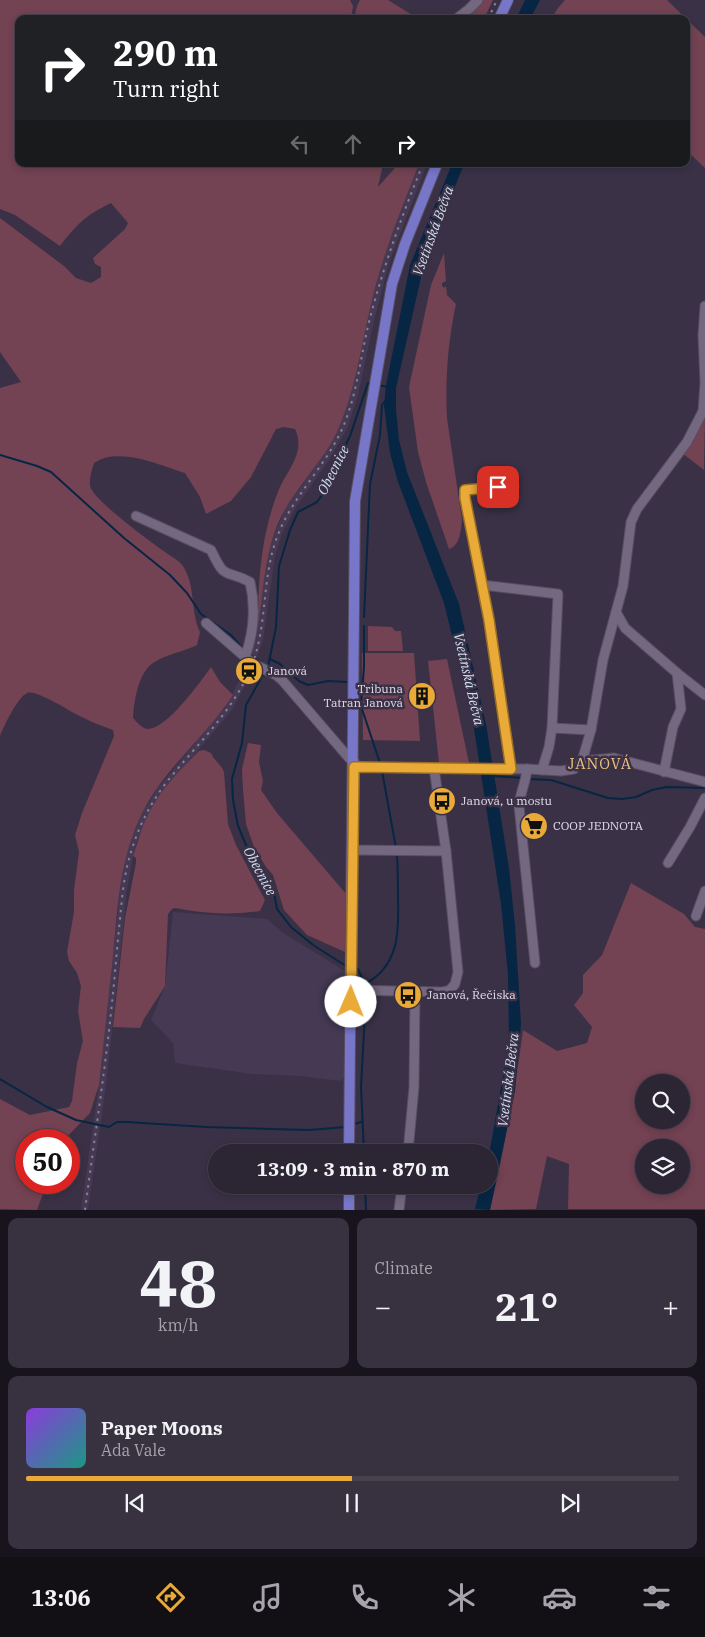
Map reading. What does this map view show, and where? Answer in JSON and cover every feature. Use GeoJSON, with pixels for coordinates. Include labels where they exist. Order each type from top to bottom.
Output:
{"type":"FeatureCollection","features":[{"type":"Feature","properties":{"kind":"main road"},"geometry":{"type":"LineString","coordinates":[[501,15],[508,0]]}},
{"type":"Feature","properties":{"kind":"main road"},"geometry":{"type":"LineString","coordinates":[[349,1144],[355,500],[389,296],[410,230],[436,167]]}},
{"type":"Feature","properties":{"kind":"main road"},"geometry":{"type":"LineString","coordinates":[[349,1194],[349,1210]]}},
{"type":"Feature","properties":{"kind":"street"},"geometry":{"type":"LineString","coordinates":[[461,15],[478,0]]}},
{"type":"Feature","properties":{"kind":"street"},"geometry":{"type":"LineString","coordinates":[[206,623],[246,657],[282,680],[354,764],[509,769],[526,776],[542,770],[570,770],[576,767],[582,761],[591,730],[603,660],[623,586],[634,516],[687,442],[703,411],[705,306]]}},
{"type":"Feature","properties":{"kind":"street"},"geometry":{"type":"LineString","coordinates":[[509,769],[489,620],[465,490],[514,486]]}},
{"type":"Feature","properties":{"kind":"street"},"geometry":{"type":"LineString","coordinates":[[136,516],[211,550],[226,574],[250,582],[254,597],[252,637],[246,657]]}},
{"type":"Feature","properties":{"kind":"street"},"geometry":{"type":"LineString","coordinates":[[482,585],[558,594],[552,728],[542,770]]}},
{"type":"Feature","properties":{"kind":"street"},"geometry":{"type":"LineString","coordinates":[[616,612],[626,628],[705,695]]}},
{"type":"Feature","properties":{"kind":"street"},"geometry":{"type":"LineString","coordinates":[[664,772],[673,726],[681,709],[677,673]]}},
{"type":"Feature","properties":{"kind":"street"},"geometry":{"type":"LineString","coordinates":[[552,728],[591,730]]}},
{"type":"Feature","properties":{"kind":"street"},"geometry":{"type":"LineString","coordinates":[[582,761],[612,758],[705,782]]}},
{"type":"Feature","properties":{"kind":"street"},"geometry":{"type":"LineString","coordinates":[[351,990],[446,991],[453,986],[458,976],[436,768]]}},
{"type":"Feature","properties":{"kind":"street"},"geometry":{"type":"LineString","coordinates":[[526,776],[519,806],[535,963]]}},
{"type":"Feature","properties":{"kind":"street"},"geometry":{"type":"LineString","coordinates":[[668,863],[690,828],[705,798]]}},
{"type":"Feature","properties":{"kind":"street"},"geometry":{"type":"LineString","coordinates":[[352,850],[446,851]]}},
{"type":"Feature","properties":{"kind":"street"},"geometry":{"type":"LineString","coordinates":[[696,916],[705,890]]}},
{"type":"Feature","properties":{"kind":"street"},"geometry":{"type":"LineString","coordinates":[[409,1144],[414,1087],[415,991]]}},
{"type":"Feature","properties":{"kind":"street"},"geometry":{"type":"LineString","coordinates":[[399,1210],[401,1194]]}},
{"type":"Feature","properties":{"kind":"shaded area"},"geometry":{"type":"Polygon","coordinates":[[[0,0],[350,0],[353,6],[352,15],[15,15],[15,167],[382,167],[378,187],[395,167],[418,167],[383,259],[356,373],[342,420],[329,446],[287,506],[275,532],[265,572],[258,626],[260,574],[264,540],[279,489],[297,453],[298,437],[295,429],[284,427],[276,429],[251,477],[231,501],[206,514],[200,497],[185,473],[152,462],[127,457],[115,456],[104,458],[94,463],[90,486],[101,501],[183,566],[190,582],[195,616],[200,632],[197,645],[163,657],[148,668],[140,681],[134,704],[133,718],[146,729],[156,727],[174,713],[211,667],[220,682],[233,695],[157,788],[148,802],[131,839],[119,897],[99,1085],[90,1113],[75,1129],[15,1129],[15,1194],[43,1194],[37,1210],[0,1209],[0,1099],[30,1115],[69,1107],[72,1101],[77,1063],[83,1041],[78,1011],[81,986],[77,973],[69,961],[67,952],[74,912],[74,890],[79,852],[75,835],[82,813],[114,736],[113,730],[79,716],[47,698],[27,693],[19,700],[0,736],[0,388],[21,382],[0,352],[0,218],[64,266],[76,278],[91,283],[101,277],[101,267],[95,264],[93,258],[125,229],[128,223],[111,203],[82,221],[60,246],[15,215],[0,209],[0,0]]]}},
{"type":"Feature","properties":{"kind":"shaded area"},"geometry":{"type":"Polygon","coordinates":[[[360,0],[388,0],[412,15],[355,15],[360,0]]]}},
{"type":"Feature","properties":{"kind":"shaded area"},"geometry":{"type":"Polygon","coordinates":[[[482,0],[493,0],[486,15],[465,15],[482,0]]]}},
{"type":"Feature","properties":{"kind":"shaded area"},"geometry":{"type":"Polygon","coordinates":[[[565,0],[667,0],[682,15],[554,15],[565,0]]]}},
{"type":"Feature","properties":{"kind":"shaded area"},"geometry":{"type":"Polygon","coordinates":[[[690,22],[705,37],[705,168],[690,154],[690,22]]]}},
{"type":"Feature","properties":{"kind":"shaded area"},"geometry":{"type":"Polygon","coordinates":[[[418,167],[426,167],[389,263],[358,395],[347,429],[329,460],[294,510],[282,534],[275,556],[263,640],[252,672],[232,710],[172,781],[144,826],[137,842],[127,890],[106,1086],[88,1209],[81,1210],[99,1085],[120,889],[131,839],[142,813],[157,789],[226,706],[245,669],[256,638],[267,555],[287,506],[323,456],[340,426],[351,393],[382,261],[418,167]]]}},
{"type":"Feature","properties":{"kind":"shaded area"},"geometry":{"type":"Polygon","coordinates":[[[444,253],[446,281],[442,283],[442,286],[444,288],[446,286],[447,295],[456,304],[449,346],[446,404],[462,520],[458,541],[456,545],[449,549],[426,482],[418,452],[409,387],[431,285],[444,253]]]}},
{"type":"Feature","properties":{"kind":"shaded area"},"geometry":{"type":"Polygon","coordinates":[[[705,418],[704,470],[682,453],[705,418]]]}},
{"type":"Feature","properties":{"kind":"shaded area"},"geometry":{"type":"Polygon","coordinates":[[[368,626],[392,627],[395,631],[401,631],[403,651],[368,651],[368,626]]]}},
{"type":"Feature","properties":{"kind":"shaded area"},"geometry":{"type":"Polygon","coordinates":[[[362,653],[414,653],[420,741],[363,740],[362,653]]]}},
{"type":"Feature","properties":{"kind":"shaded area"},"geometry":{"type":"Polygon","coordinates":[[[447,659],[469,763],[439,763],[428,661],[447,659]]]}},
{"type":"Feature","properties":{"kind":"shaded area"},"geometry":{"type":"Polygon","coordinates":[[[248,743],[261,745],[259,762],[263,781],[261,790],[277,813],[347,895],[345,952],[307,935],[284,910],[273,875],[254,847],[246,824],[243,790],[242,769],[248,743]]]}},
{"type":"Feature","properties":{"kind":"shaded area"},"geometry":{"type":"Polygon","coordinates":[[[204,750],[211,753],[224,772],[228,824],[236,845],[265,900],[260,911],[218,913],[172,909],[168,914],[165,986],[140,1028],[113,1027],[125,918],[136,863],[136,858],[133,856],[141,830],[158,797],[199,751],[204,750]]]}},
{"type":"Feature","properties":{"kind":"shaded area"},"geometry":{"type":"Polygon","coordinates":[[[631,883],[684,914],[695,927],[705,929],[705,1209],[568,1209],[569,1164],[547,1156],[536,1209],[490,1210],[494,1194],[498,1194],[498,1174],[509,1120],[523,1030],[557,1051],[587,1043],[592,1027],[574,1005],[583,993],[583,975],[602,955],[631,883]]]}},
{"type":"Feature","properties":{"kind":"shaded area"},"geometry":{"type":"Polygon","coordinates":[[[173,912],[267,919],[283,933],[345,971],[344,1077],[341,1081],[300,1076],[252,1074],[175,1063],[173,1043],[151,1020],[165,986],[173,912]]]}},
{"type":"Feature","properties":{"kind":"water"},"geometry":{"type":"Polygon","coordinates":[[[525,0],[540,0],[532,15],[518,15],[525,0]]]}},
{"type":"Feature","properties":{"kind":"water","name":"Vsetínská Bečva"},"geometry":{"type":"Polygon","coordinates":[[[451,167],[463,167],[424,264],[396,388],[396,409],[399,440],[407,472],[459,604],[486,724],[509,868],[515,925],[521,1024],[515,1091],[498,1172],[498,1144],[491,1144],[509,1042],[508,975],[501,904],[473,722],[444,603],[398,482],[390,453],[384,406],[386,385],[410,265],[451,167]]]}},
{"type":"Feature","properties":{"kind":"water"},"geometry":{"type":"Polygon","coordinates":[[[479,1194],[493,1194],[490,1210],[475,1209],[479,1194]]]}},
{"type":"Feature","properties":{"kind":"waterway","name":"Obecnice"},"geometry":{"type":"LineString","coordinates":[[268,667],[276,627],[279,566],[290,530],[298,512],[317,502],[320,498],[350,436],[368,383],[371,384]]}},
{"type":"Feature","properties":{"kind":"waterway","name":"Obecnice"},"geometry":{"type":"LineString","coordinates":[[378,385],[388,387]]}},
{"type":"Feature","properties":{"kind":"waterway"},"geometry":{"type":"LineString","coordinates":[[364,617],[370,484],[380,435],[382,405],[385,401]]}},
{"type":"Feature","properties":{"kind":"waterway"},"geometry":{"type":"LineString","coordinates":[[0,455],[51,472],[124,538],[170,575],[187,593],[201,614],[231,635],[244,650]]}},
{"type":"Feature","properties":{"kind":"waterway"},"geometry":{"type":"LineString","coordinates":[[364,626],[364,667],[361,706],[380,763]]}},
{"type":"Feature","properties":{"kind":"waterway"},"geometry":{"type":"LineString","coordinates":[[249,654],[262,663]]}},
{"type":"Feature","properties":{"kind":"waterway","name":"Obecnice"},"geometry":{"type":"LineString","coordinates":[[270,659],[280,664],[299,681],[308,685],[328,681],[347,682]]}},
{"type":"Feature","properties":{"kind":"waterway","name":"Obecnice"},"geometry":{"type":"LineString","coordinates":[[264,673],[246,705],[242,743],[232,779],[233,800],[238,826],[254,864],[274,893],[277,909],[291,927],[313,945],[346,966]]}},
{"type":"Feature","properties":{"kind":"waterway"},"geometry":{"type":"LineString","coordinates":[[382,771],[396,848]]}},
{"type":"Feature","properties":{"kind":"waterway"},"geometry":{"type":"LineString","coordinates":[[492,776],[523,778]]}},
{"type":"Feature","properties":{"kind":"waterway"},"geometry":{"type":"LineString","coordinates":[[527,779],[551,780],[608,798],[622,799],[636,797],[652,790],[667,787],[705,788]]}},
{"type":"Feature","properties":{"kind":"waterway"},"geometry":{"type":"LineString","coordinates":[[365,984],[385,968],[395,947],[398,924],[397,857]]}},
{"type":"Feature","properties":{"kind":"waterway","name":"Obecnice"},"geometry":{"type":"LineString","coordinates":[[356,968],[366,987]]}},
{"type":"Feature","properties":{"kind":"waterway","name":"Obecnice"},"geometry":{"type":"LineString","coordinates":[[364,1144],[361,1087],[366,995]]}},
{"type":"Feature","properties":{"kind":"waterway"},"geometry":{"type":"LineString","coordinates":[[0,1079],[47,1107],[76,1120],[109,1127],[117,1122],[309,1130],[346,1127]]}},
{"type":"Feature","properties":{"kind":"waterway"},"geometry":{"type":"LineString","coordinates":[[353,1124],[362,1122]]}},
{"type":"Feature","properties":{"kind":"waterway","name":"Obecnice"},"geometry":{"type":"LineString","coordinates":[[365,1194],[366,1210]]}},
{"type":"Feature","properties":{"kind":"railway"},"geometry":{"type":"LineString","coordinates":[[490,15],[497,0]]}},
{"type":"Feature","properties":{"kind":"railway"},"geometry":{"type":"LineString","coordinates":[[85,1210],[103,1081],[124,886],[134,842],[157,795],[226,711],[245,681],[252,665],[260,635],[268,573],[275,543],[289,511],[329,453],[345,422],[353,397],[370,318],[381,279],[422,167]]}},
{"type":"Feature","properties":{"kind":"place","name":"Janová"},"geometry":{"type":"Point","coordinates":[249,671]}},
{"type":"Feature","properties":{"kind":"place","name":"Tribuna Tatran Janová"},"geometry":{"type":"Point","coordinates":[422,696]}},
{"type":"Feature","properties":{"kind":"place","name":"Janová, u mostu"},"geometry":{"type":"Point","coordinates":[442,801]}},
{"type":"Feature","properties":{"kind":"place","name":"COOP JEDNOTA"},"geometry":{"type":"Point","coordinates":[534,826]}},
{"type":"Feature","properties":{"kind":"place","name":"Janová, Řečiska"},"geometry":{"type":"Point","coordinates":[408,995]}},
{"type":"Feature","properties":{"kind":"district","name":"JANOVÁ"},"geometry":{"type":"Point","coordinates":[600,764]}},
{"type":"Feature","properties":{"kind":"route"},"geometry":{"type":"LineString","coordinates":[[351,1002],[354,767],[511,769],[489,620],[465,498],[465,490],[498,487]]}}]}
